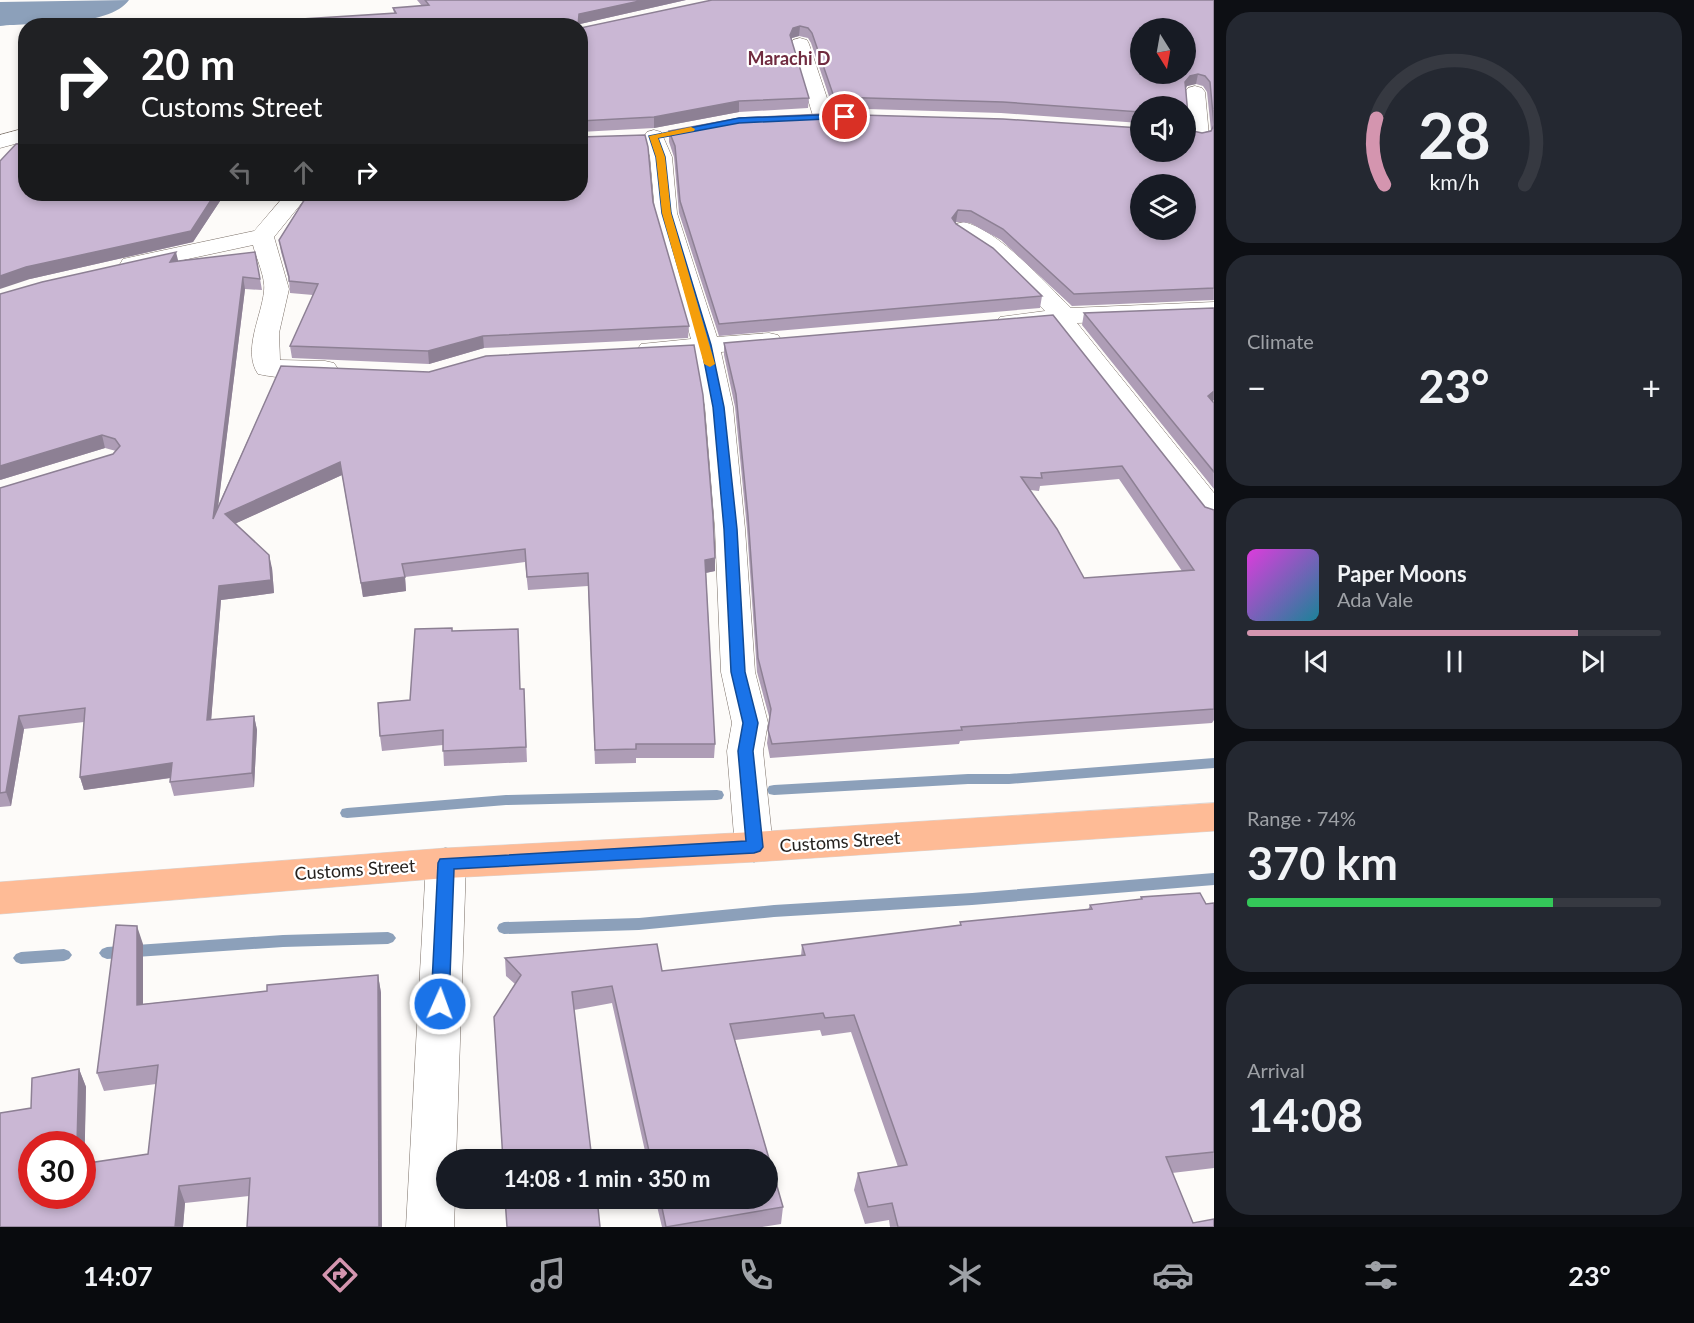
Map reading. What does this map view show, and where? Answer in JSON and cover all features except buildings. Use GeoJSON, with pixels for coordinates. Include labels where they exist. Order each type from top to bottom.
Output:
{"type":"FeatureCollection","features":[{"type":"Feature","properties":{"kind":"highway","name":"Customs Street"},"geometry":{"type":"LineString","coordinates":[[0,898],[446,863],[754,847],[1214,817]]}},
{"type":"Feature","properties":{"kind":"street"},"geometry":{"type":"LineString","coordinates":[[800,44],[823,116]]}},
{"type":"Feature","properties":{"kind":"street"},"geometry":{"type":"LineString","coordinates":[[1195,92],[1199,137]]}},
{"type":"Feature","properties":{"kind":"street"},"geometry":{"type":"LineString","coordinates":[[799,117],[846,117]]}},
{"type":"Feature","properties":{"kind":"street"},"geometry":{"type":"LineString","coordinates":[[0,128],[18,127]]}},
{"type":"Feature","properties":{"kind":"street"},"geometry":{"type":"LineString","coordinates":[[0,142],[18,136]]}},
{"type":"Feature","properties":{"kind":"street"},"geometry":{"type":"LineString","coordinates":[[654,136],[661,157],[666,213],[706,345],[720,419],[730,529],[738,672],[750,723],[746,751],[754,847]]}},
{"type":"Feature","properties":{"kind":"street"},"geometry":{"type":"LineString","coordinates":[[113,268],[262,236],[292,201]]}},
{"type":"Feature","properties":{"kind":"street"},"geometry":{"type":"LineString","coordinates":[[964,229],[1000,253],[1062,317],[1214,513]]}},
{"type":"Feature","properties":{"kind":"street"},"geometry":{"type":"LineString","coordinates":[[262,236],[277,289],[266,333],[267,368],[353,371]]}},
{"type":"Feature","properties":{"kind":"street"},"geometry":{"type":"LineString","coordinates":[[990,323],[1062,317],[1214,310]]}},
{"type":"Feature","properties":{"kind":"street"},"geometry":{"type":"LineString","coordinates":[[622,352],[796,339]]}},
{"type":"Feature","properties":{"kind":"street"},"geometry":{"type":"LineString","coordinates":[[430,1227],[446,863]]}},
{"type":"Feature","properties":{"kind":"waterway"},"geometry":{"type":"LineString","coordinates":[[0,14],[70,10],[97,5],[109,0]]}},
{"type":"Feature","properties":{"kind":"waterway"},"geometry":{"type":"LineString","coordinates":[[774,790],[968,779],[1009,779],[1214,763]]}},
{"type":"Feature","properties":{"kind":"waterway"},"geometry":{"type":"LineString","coordinates":[[347,813],[506,800],[717,795]]}},
{"type":"Feature","properties":{"kind":"waterway"},"geometry":{"type":"LineString","coordinates":[[504,928],[639,924],[774,911],[972,899],[1214,879]]}},
{"type":"Feature","properties":{"kind":"waterway"},"geometry":{"type":"LineString","coordinates":[[107,953],[283,941],[388,938]]}},
{"type":"Feature","properties":{"kind":"waterway"},"geometry":{"type":"LineString","coordinates":[[21,958],[64,955]]}},
{"type":"Feature","properties":{"kind":"slow traffic"},"geometry":{"type":"LineString","coordinates":[[691,129],[654,136],[661,157],[666,213],[710,364]]}},
{"type":"Feature","properties":{"kind":"district","name":"Marachi D"},"geometry":{"type":"Point","coordinates":[789,59]}},
{"type":"Feature","properties":{"kind":"route"},"geometry":{"type":"LineString","coordinates":[[440,1004],[446,863],[754,847],[746,751],[750,723],[738,672],[733,568],[718,407],[706,345],[666,213],[661,157],[654,136],[739,120],[845,117]]}}]}
